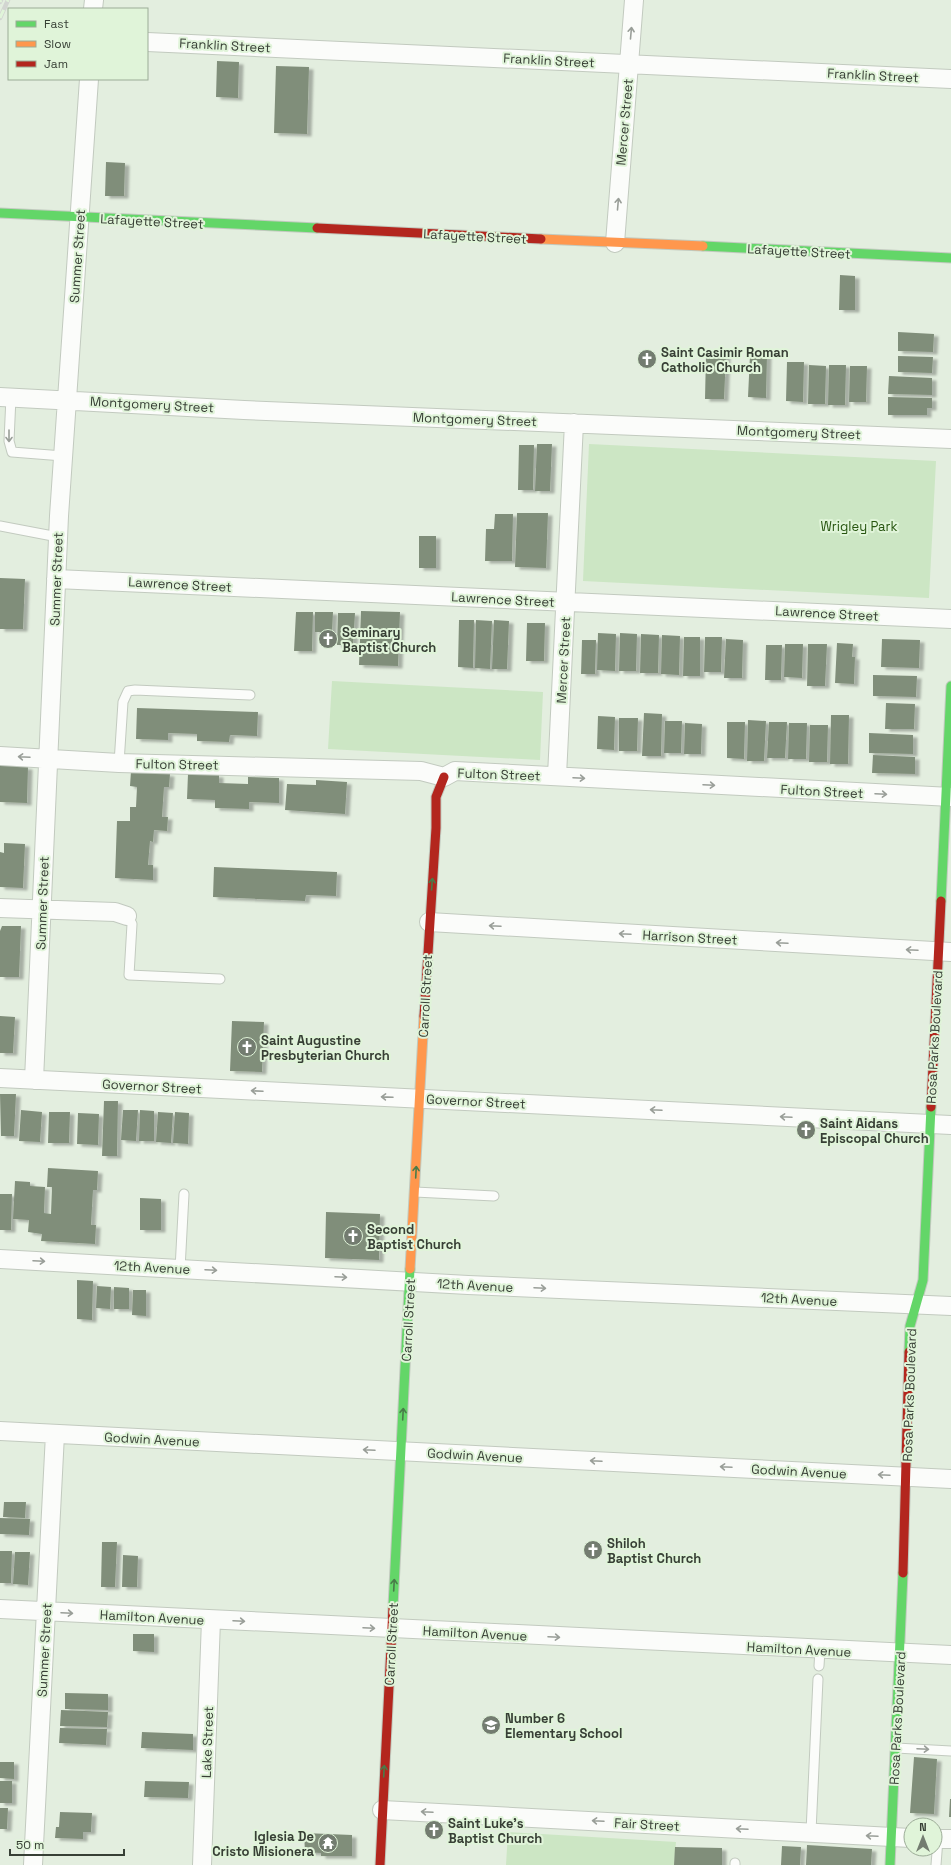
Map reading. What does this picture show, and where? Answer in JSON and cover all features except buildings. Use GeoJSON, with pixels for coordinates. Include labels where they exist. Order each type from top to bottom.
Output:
{"type":"FeatureCollection","features":[{"type":"Feature","properties":{"kind":"street","name":"Mercer Street"},"geometry":{"type":"LineString","coordinates":[[614,243],[634,0]]}},
{"type":"Feature","properties":{"kind":"street","name":"Franklin Street"},"geometry":{"type":"LineString","coordinates":[[148,42],[951,79]]}},
{"type":"Feature","properties":{"kind":"street","name":"Summer Street"},"geometry":{"type":"LineString","coordinates":[[34,1080],[58,537],[89,80]]}},
{"type":"Feature","properties":{"kind":"street","name":"Lafayette Street"},"geometry":{"type":"LineString","coordinates":[[0,213],[951,258]]}},
{"type":"Feature","properties":{"kind":"street","name":"Montgomery Street"},"geometry":{"type":"LineString","coordinates":[[5,397],[67,399],[244,410],[951,439]]}},
{"type":"Feature","properties":{"kind":"street","name":"Mercer Street"},"geometry":{"type":"LineString","coordinates":[[557,776],[574,423]]}},
{"type":"Feature","properties":{"kind":"street","name":"Lawrence Street"},"geometry":{"type":"LineString","coordinates":[[56,579],[951,618]]}},
{"type":"Feature","properties":{"kind":"street","name":"Rosa Parks Boulevard"},"geometry":{"type":"LineString","coordinates":[[890,1865],[907,1476],[910,1326],[923,1280],[930,1124],[944,952],[951,686]]}},
{"type":"Feature","properties":{"kind":"street","name":"Fulton Street"},"geometry":{"type":"LineString","coordinates":[[0,756],[119,763],[421,771],[444,776],[455,771],[948,797]]}},
{"type":"Feature","properties":{"kind":"street","name":"Carroll Street"},"geometry":{"type":"LineString","coordinates":[[380,1865],[429,922],[436,828],[436,797],[444,776]]}},
{"type":"Feature","properties":{"kind":"street"},"geometry":{"type":"LineString","coordinates":[[0,908],[115,912],[128,916]]}},
{"type":"Feature","properties":{"kind":"street","name":"Harrison Street"},"geometry":{"type":"LineString","coordinates":[[429,922],[944,952]]}},
{"type":"Feature","properties":{"kind":"street","name":"Governor Street"},"geometry":{"type":"LineString","coordinates":[[0,1078],[951,1125]]}},
{"type":"Feature","properties":{"kind":"street","name":"12th Avenue"},"geometry":{"type":"LineString","coordinates":[[0,1259],[410,1281],[951,1306]]}},
{"type":"Feature","properties":{"kind":"street","name":"Godwin Avenue"},"geometry":{"type":"LineString","coordinates":[[0,1432],[951,1478]]}},
{"type":"Feature","properties":{"kind":"street","name":"Summer Street"},"geometry":{"type":"LineString","coordinates":[[33,1865],[55,1434]]}},
{"type":"Feature","properties":{"kind":"street","name":"Hamilton Avenue"},"geometry":{"type":"LineString","coordinates":[[0,1609],[392,1629],[820,1658],[900,1653],[951,1655]]}},
{"type":"Feature","properties":{"kind":"street","name":"Lake Street"},"geometry":{"type":"LineString","coordinates":[[202,1865],[211,1620]]}},
{"type":"Feature","properties":{"kind":"street","name":"Fair Street"},"geometry":{"type":"LineString","coordinates":[[382,1810],[903,1838]]}},
{"type":"Feature","properties":{"kind":"lane"},"geometry":{"type":"LineString","coordinates":[[5,397],[9,441],[12,452],[63,456]]}},
{"type":"Feature","properties":{"kind":"lane"},"geometry":{"type":"LineString","coordinates":[[0,526],[58,537]]}},
{"type":"Feature","properties":{"kind":"lane"},"geometry":{"type":"LineString","coordinates":[[119,763],[123,702],[128,691],[135,690],[250,695]]}},
{"type":"Feature","properties":{"kind":"lane"},"geometry":{"type":"LineString","coordinates":[[128,916],[132,924],[129,975],[220,979]]}},
{"type":"Feature","properties":{"kind":"lane"},"geometry":{"type":"LineString","coordinates":[[415,1192],[494,1196]]}},
{"type":"Feature","properties":{"kind":"lane"},"geometry":{"type":"LineString","coordinates":[[180,1269],[184,1194]]}},
{"type":"Feature","properties":{"kind":"lane"},"geometry":{"type":"LineString","coordinates":[[811,1832],[818,1679]]}},
{"type":"Feature","properties":{"kind":"lane"},"geometry":{"type":"LineString","coordinates":[[896,1748],[951,1751]]}},
{"type":"Feature","properties":{"kind":"green space","name":"Wrigley Park"},"geometry":{"type":"Polygon","coordinates":[[[589,444],[936,461],[929,598],[583,581],[589,444]]]}},
{"type":"Feature","properties":{"kind":"green space"},"geometry":{"type":"Polygon","coordinates":[[[332,681],[543,692],[540,760],[328,749],[332,681]]]}},
{"type":"Feature","properties":{"kind":"green space"},"geometry":{"type":"Polygon","coordinates":[[[508,1832],[676,1842],[674,1865],[506,1865],[508,1832]]]}},
{"type":"Feature","properties":{"kind":"railway"},"geometry":{"type":"LineString","coordinates":[[0,18],[8,0]]}},
{"type":"Feature","properties":{"kind":"traffic: fast"},"geometry":{"type":"LineString","coordinates":[[0,213],[317,228]]}},
{"type":"Feature","properties":{"kind":"traffic: fast"},"geometry":{"type":"LineString","coordinates":[[703,246],[951,258]]}},
{"type":"Feature","properties":{"kind":"traffic: fast"},"geometry":{"type":"LineString","coordinates":[[941,901],[951,686]]}},
{"type":"Feature","properties":{"kind":"traffic: fast"},"geometry":{"type":"LineString","coordinates":[[909,1352],[910,1326],[923,1280],[931,1107]]}},
{"type":"Feature","properties":{"kind":"traffic: fast"},"geometry":{"type":"LineString","coordinates":[[393,1607],[410,1269]]}},
{"type":"Feature","properties":{"kind":"traffic: fast"},"geometry":{"type":"LineString","coordinates":[[890,1865],[903,1573]]}},
{"type":"Feature","properties":{"kind":"traffic: slow"},"geometry":{"type":"LineString","coordinates":[[541,239],[703,246]]}},
{"type":"Feature","properties":{"kind":"traffic: slow"},"geometry":{"type":"LineString","coordinates":[[410,1269],[424,1016]]}},
{"type":"Feature","properties":{"kind":"traffic: jam"},"geometry":{"type":"LineString","coordinates":[[317,228],[541,239]]}},
{"type":"Feature","properties":{"kind":"traffic: jam"},"geometry":{"type":"LineString","coordinates":[[424,1016],[436,828],[436,797],[444,777]]}},
{"type":"Feature","properties":{"kind":"traffic: jam"},"geometry":{"type":"LineString","coordinates":[[931,1107],[941,901]]}},
{"type":"Feature","properties":{"kind":"traffic: jam"},"geometry":{"type":"LineString","coordinates":[[903,1573],[909,1352]]}},
{"type":"Feature","properties":{"kind":"traffic: jam"},"geometry":{"type":"LineString","coordinates":[[380,1865],[393,1607]]}},
{"type":"Feature","properties":{"kind":"place","name":"Saint Casimir Roman Catholic Church"},"geometry":{"type":"Point","coordinates":[647,359]}},
{"type":"Feature","properties":{"kind":"place","name":"Seminary Baptist Church"},"geometry":{"type":"Point","coordinates":[328,639]}},
{"type":"Feature","properties":{"kind":"place","name":"Saint Augustine Presbyterian Church"},"geometry":{"type":"Point","coordinates":[247,1047]}},
{"type":"Feature","properties":{"kind":"place","name":"Saint Aidans Episcopal Church"},"geometry":{"type":"Point","coordinates":[806,1130]}},
{"type":"Feature","properties":{"kind":"place","name":"Second Baptist Church"},"geometry":{"type":"Point","coordinates":[353,1236]}},
{"type":"Feature","properties":{"kind":"place","name":"Shiloh Baptist Church"},"geometry":{"type":"Point","coordinates":[593,1550]}},
{"type":"Feature","properties":{"kind":"place","name":"Number 6 Elementary School"},"geometry":{"type":"Point","coordinates":[491,1725]}},
{"type":"Feature","properties":{"kind":"place","name":"Saint Luke's Baptist Church"},"geometry":{"type":"Point","coordinates":[434,1830]}},
{"type":"Feature","properties":{"kind":"place","name":"Iglesia De Cristo Misionera"},"geometry":{"type":"Point","coordinates":[328,1843]}}]}
